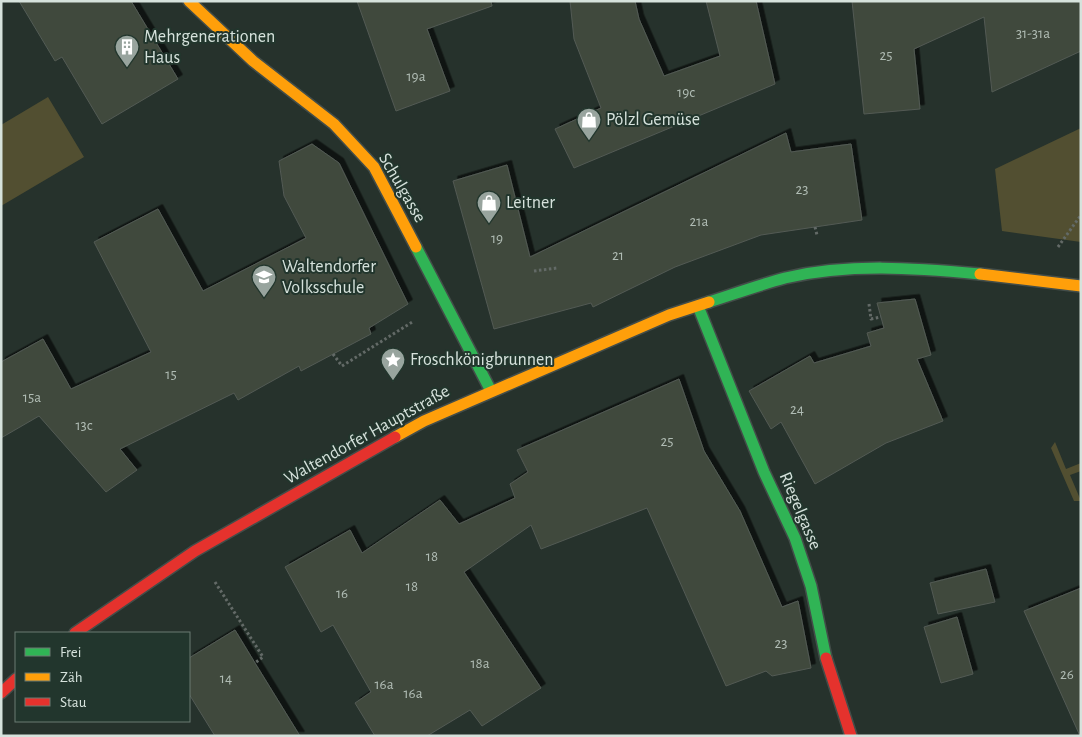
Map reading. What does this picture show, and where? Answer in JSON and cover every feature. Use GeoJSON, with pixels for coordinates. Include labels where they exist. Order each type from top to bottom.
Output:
{"type":"FeatureCollection","features":[{"type":"Feature","properties":{"kind":"main road","name":"Schulgasse"},"geometry":{"type":"LineString","coordinates":[[189,1],[253,61],[334,124],[374,167],[491,391]]}},
{"type":"Feature","properties":{"kind":"main road","name":"Waltendorfer Hauptstraße"},"geometry":{"type":"LineString","coordinates":[[76,632],[195,551],[424,421],[669,315],[786,278],[850,269],[914,268],[1036,279],[1081,286]]}},
{"type":"Feature","properties":{"kind":"main road","name":"Riegelgasse"},"geometry":{"type":"LineString","coordinates":[[698,306],[764,472],[802,558],[811,586],[829,672],[851,736]]}},
{"type":"Feature","properties":{"kind":"main road"},"geometry":{"type":"LineString","coordinates":[[1,693],[15,680]]}},
{"type":"Feature","properties":{"kind":"path"},"geometry":{"type":"LineString","coordinates":[[1053,253],[1081,215]]}},
{"type":"Feature","properties":{"kind":"path"},"geometry":{"type":"LineString","coordinates":[[815,227],[817,235]]}},
{"type":"Feature","properties":{"kind":"path"},"geometry":{"type":"LineString","coordinates":[[534,271],[557,268]]}},
{"type":"Feature","properties":{"kind":"path"},"geometry":{"type":"LineString","coordinates":[[869,302],[871,319],[881,317]]}},
{"type":"Feature","properties":{"kind":"path"},"geometry":{"type":"LineString","coordinates":[[333,354],[342,366],[417,319]]}},
{"type":"Feature","properties":{"kind":"path"},"geometry":{"type":"LineString","coordinates":[[213,580],[263,657],[255,663]]}},
{"type":"Feature","properties":{"kind":"shaded area"},"geometry":{"type":"Polygon","coordinates":[[[48,97],[84,157],[1,206],[1,125],[48,97]]]}},
{"type":"Feature","properties":{"kind":"shaded area"},"geometry":{"type":"Polygon","coordinates":[[[1081,128],[1081,242],[1002,231],[995,169],[1081,128]]]}},
{"type":"Feature","properties":{"kind":"shaded area"},"geometry":{"type":"Polygon","coordinates":[[[1055,442],[1066,469],[1081,463],[1081,471],[1070,475],[1081,501],[1074,501],[1051,448],[1055,442]]]}},
{"type":"Feature","properties":{"kind":"building","name":"Mehrgenerationen Haus"},"geometry":{"type":"Polygon","coordinates":[[[19,1],[131,1],[178,79],[102,124],[62,57],[55,61],[19,1]]]}},
{"type":"Feature","properties":{"kind":"building"},"geometry":{"type":"Polygon","coordinates":[[[357,1],[491,1],[492,6],[427,29],[450,91],[396,111],[357,1]]]}},
{"type":"Feature","properties":{"kind":"building"},"geometry":{"type":"Polygon","coordinates":[[[570,1],[635,1],[639,19],[664,76],[720,56],[706,1],[756,1],[775,84],[574,168],[555,129],[601,108],[574,39],[570,1]]]}},
{"type":"Feature","properties":{"kind":"building"},"geometry":{"type":"Polygon","coordinates":[[[852,1],[1081,1],[1081,51],[992,92],[984,17],[914,49],[920,109],[864,114],[852,1]]]}},
{"type":"Feature","properties":{"kind":"building"},"geometry":{"type":"Polygon","coordinates":[[[786,133],[791,152],[851,144],[862,220],[761,235],[675,267],[593,307],[591,303],[494,329],[453,181],[507,165],[530,257],[786,133]]]}},
{"type":"Feature","properties":{"kind":"building","name":"Waltendorfer Volksschule"},"geometry":{"type":"Polygon","coordinates":[[[312,144],[339,163],[408,304],[369,328],[371,334],[301,371],[299,366],[238,400],[234,393],[120,449],[137,470],[106,492],[39,416],[1,438],[1,362],[43,339],[71,389],[151,352],[94,242],[158,209],[203,291],[306,238],[284,196],[279,161],[312,144]]]}},
{"type":"Feature","properties":{"kind":"building"},"geometry":{"type":"Polygon","coordinates":[[[915,299],[931,355],[917,359],[943,421],[886,443],[815,484],[781,422],[771,429],[749,391],[810,356],[814,363],[871,346],[867,333],[884,328],[877,303],[915,299]]]}},
{"type":"Feature","properties":{"kind":"building"},"geometry":{"type":"Polygon","coordinates":[[[679,379],[704,451],[740,511],[782,607],[798,601],[811,668],[772,676],[766,671],[726,686],[647,508],[541,549],[531,525],[464,572],[541,688],[482,726],[470,710],[427,736],[375,736],[355,703],[371,692],[333,625],[321,632],[285,567],[350,530],[362,553],[440,500],[459,524],[515,498],[510,484],[528,472],[517,450],[679,379]]]}},
{"type":"Feature","properties":{"kind":"building"},"geometry":{"type":"Polygon","coordinates":[[[986,569],[995,602],[938,614],[930,583],[986,569]]]}},
{"type":"Feature","properties":{"kind":"building"},"geometry":{"type":"Polygon","coordinates":[[[1081,588],[1081,736],[1080,736],[1024,611],[1081,588]]]}},
{"type":"Feature","properties":{"kind":"building"},"geometry":{"type":"Polygon","coordinates":[[[957,617],[973,674],[941,683],[924,627],[957,617]]]}},
{"type":"Feature","properties":{"kind":"building"},"geometry":{"type":"Polygon","coordinates":[[[235,630],[300,736],[215,736],[190,696],[190,657],[235,630]]]}},
{"type":"Feature","properties":{"kind":"traffic: fast"},"geometry":{"type":"LineString","coordinates":[[416,247],[491,391]]}},
{"type":"Feature","properties":{"kind":"traffic: fast"},"geometry":{"type":"LineString","coordinates":[[709,302],[785,278],[833,270],[882,268],[980,274]]}},
{"type":"Feature","properties":{"kind":"traffic: fast"},"geometry":{"type":"LineString","coordinates":[[698,306],[764,472],[795,538],[811,586],[826,658]]}},
{"type":"Feature","properties":{"kind":"traffic: slow"},"geometry":{"type":"LineString","coordinates":[[189,1],[253,61],[334,124],[374,167],[416,247]]}},
{"type":"Feature","properties":{"kind":"traffic: slow"},"geometry":{"type":"LineString","coordinates":[[980,274],[1081,286]]}},
{"type":"Feature","properties":{"kind":"traffic: slow"},"geometry":{"type":"LineString","coordinates":[[395,437],[424,421],[669,315],[709,302]]}},
{"type":"Feature","properties":{"kind":"traffic: jam"},"geometry":{"type":"LineString","coordinates":[[76,632],[195,551],[395,437]]}},
{"type":"Feature","properties":{"kind":"traffic: jam"},"geometry":{"type":"LineString","coordinates":[[826,658],[851,736]]}},
{"type":"Feature","properties":{"kind":"traffic: jam"},"geometry":{"type":"LineString","coordinates":[[1,693],[15,680]]}},
{"type":"Feature","properties":{"kind":"place","name":"Mehrgenerationen Haus"},"geometry":{"type":"Point","coordinates":[127,68]}},
{"type":"Feature","properties":{"kind":"place","name":"Pölzl Gemüse"},"geometry":{"type":"Point","coordinates":[589,141]}},
{"type":"Feature","properties":{"kind":"place","name":"Leitner"},"geometry":{"type":"Point","coordinates":[489,224]}},
{"type":"Feature","properties":{"kind":"place","name":"Waltendorfer Volksschule"},"geometry":{"type":"Point","coordinates":[264,298]}},
{"type":"Feature","properties":{"kind":"place","name":"Froschkönigbrunnen"},"geometry":{"type":"Point","coordinates":[393,381]}}]}
